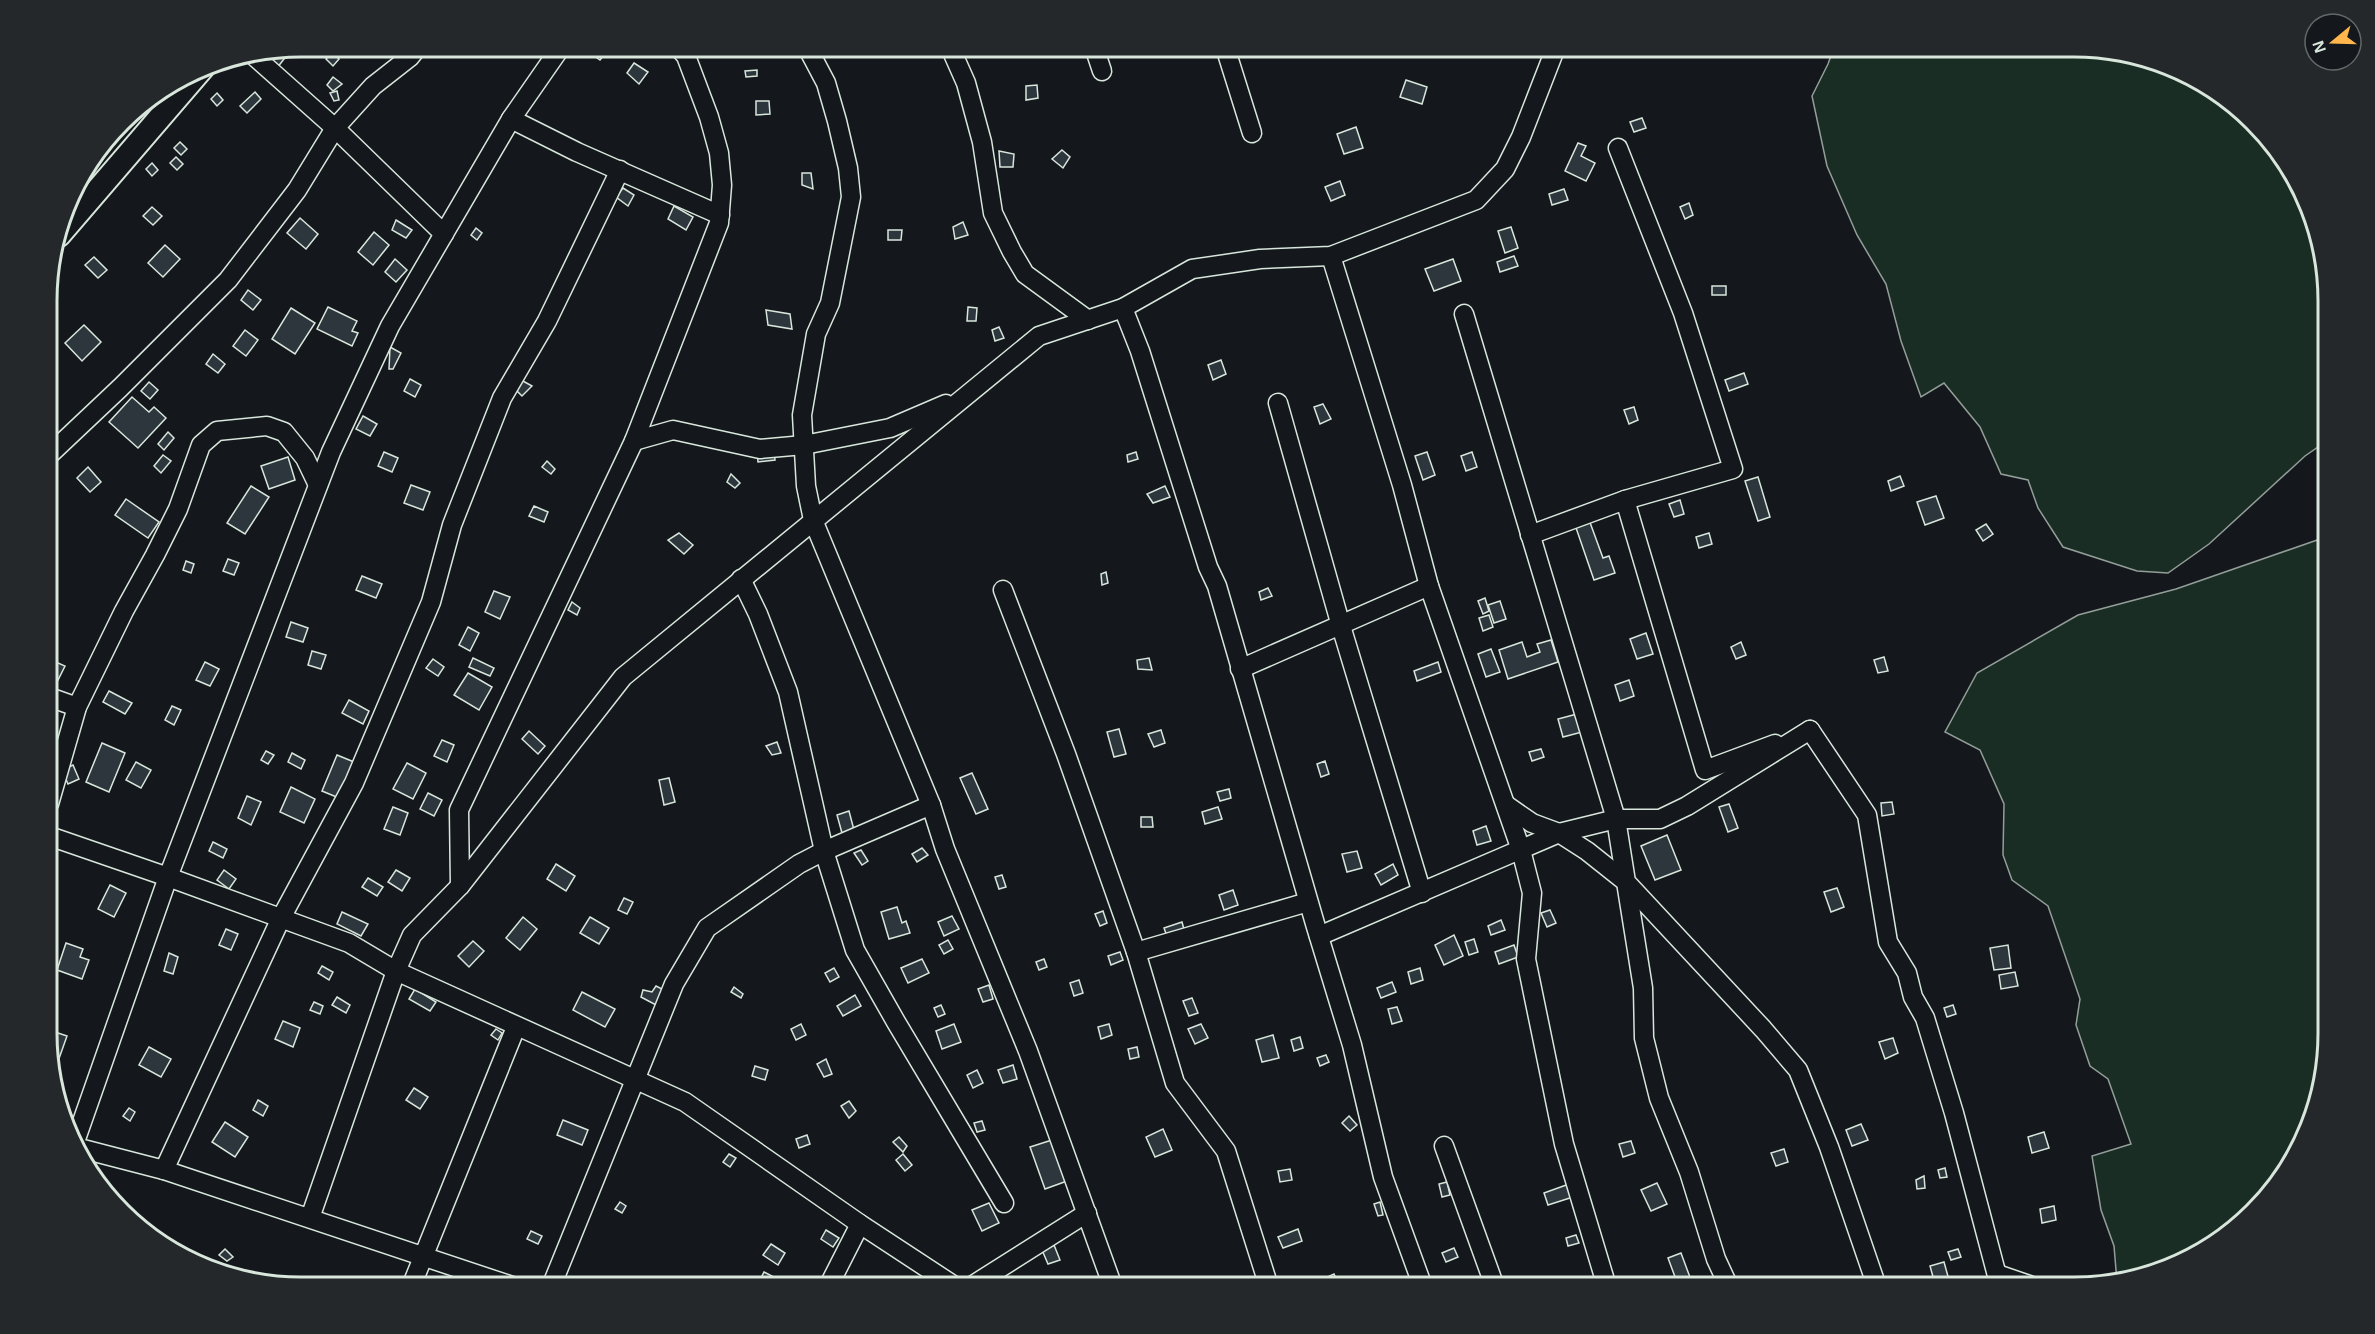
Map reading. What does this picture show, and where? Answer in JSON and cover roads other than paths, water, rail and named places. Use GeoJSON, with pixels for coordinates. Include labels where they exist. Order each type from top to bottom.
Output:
{"type":"FeatureCollection","features":[{"type":"Feature","properties":{"kind":"street"},"geometry":{"type":"LineString","coordinates":[[57,447],[228,280],[297,190],[334,128],[373,86],[410,57]]}},
{"type":"Feature","properties":{"kind":"street"},"geometry":{"type":"LineString","coordinates":[[78,1132],[168,877],[331,452],[390,326],[511,119],[553,57]]}},
{"type":"Feature","properties":{"kind":"street"},"geometry":{"type":"LineString","coordinates":[[460,886],[459,810],[634,441],[719,223],[722,185],[719,153],[709,117],[686,57]]}},
{"type":"Feature","properties":{"kind":"street"},"geometry":{"type":"LineString","coordinates":[[813,57],[826,83],[834,111],[848,168],[851,196],[830,303],[816,334],[802,415],[806,486],[813,520],[931,806],[945,849],[1028,1051],[1109,1277]]}},
{"type":"Feature","properties":{"kind":"street"},"geometry":{"type":"LineString","coordinates":[[955,57],[966,83],[982,142],[993,213],[1012,252],[1025,274],[1088,320]]}},
{"type":"Feature","properties":{"kind":"street"},"geometry":{"type":"LineString","coordinates":[[1098,57],[1102,71]]}},
{"type":"Feature","properties":{"kind":"street"},"geometry":{"type":"LineString","coordinates":[[1228,57],[1252,133]]}},
{"type":"Feature","properties":{"kind":"street"},"geometry":{"type":"LineString","coordinates":[[310,1218],[396,971],[412,935],[460,886],[623,677],[1039,336],[1123,308],[1192,269],[1260,259],[1331,256],[1476,200],[1505,169],[1521,137],[1552,57]]}},
{"type":"Feature","properties":{"kind":"street"},"geometry":{"type":"LineString","coordinates":[[259,61],[334,128],[444,234]]}},
{"type":"Feature","properties":{"kind":"street"},"geometry":{"type":"LineString","coordinates":[[71,222],[189,84]]}},
{"type":"Feature","properties":{"kind":"street"},"geometry":{"type":"LineString","coordinates":[[511,119],[720,215]]}},
{"type":"Feature","properties":{"kind":"street"},"geometry":{"type":"LineString","coordinates":[[1530,535],[1625,500],[1732,469],[1683,314],[1618,148]]}},
{"type":"Feature","properties":{"kind":"street"},"geometry":{"type":"LineString","coordinates":[[164,1170],[281,918],[354,783],[431,602],[452,525],[502,398],[547,321],[620,170]]}},
{"type":"Feature","properties":{"kind":"street"},"geometry":{"type":"LineString","coordinates":[[1331,256],[1402,485],[1429,586],[1521,850],[1532,894],[1526,959],[1564,1144],[1604,1277]]}},
{"type":"Feature","properties":{"kind":"street"},"geometry":{"type":"LineString","coordinates":[[1123,308],[1140,351],[1216,586],[1318,936],[1353,1045],[1383,1177],[1419,1277]]}},
{"type":"Feature","properties":{"kind":"street"},"geometry":{"type":"LineString","coordinates":[[1464,314],[1616,819],[1643,988],[1644,1038],[1659,1098],[1689,1172],[1716,1259],[1724,1277]]}},
{"type":"Feature","properties":{"kind":"street"},"geometry":{"type":"LineString","coordinates":[[634,441],[673,430],[760,449],[804,445],[890,428],[964,397]]}},
{"type":"Feature","properties":{"kind":"street"},"geometry":{"type":"LineString","coordinates":[[1278,403],[1341,626],[1422,893]]}},
{"type":"Feature","properties":{"kind":"street"},"geometry":{"type":"LineString","coordinates":[[57,776],[77,707],[178,509],[201,445],[217,431],[267,426],[284,432],[305,458],[318,485]]}},
{"type":"Feature","properties":{"kind":"street"},"geometry":{"type":"LineString","coordinates":[[1625,500],[1705,770],[1810,730]]}},
{"type":"Feature","properties":{"kind":"street"},"geometry":{"type":"LineString","coordinates":[[741,579],[758,614],[788,692],[824,851],[855,950],[1004,1203]]}},
{"type":"Feature","properties":{"kind":"street"},"geometry":{"type":"LineString","coordinates":[[1240,669],[1429,586]]}},
{"type":"Feature","properties":{"kind":"street"},"geometry":{"type":"LineString","coordinates":[[1003,590],[1066,754],[1136,952],[1175,1083],[1226,1151],[1266,1277]]}},
{"type":"Feature","properties":{"kind":"street"},"geometry":{"type":"LineString","coordinates":[[57,700],[77,707]]}},
{"type":"Feature","properties":{"kind":"street"},"geometry":{"type":"LineString","coordinates":[[1318,936],[1559,833],[1616,819],[1660,819],[1687,806],[1810,730]]}},
{"type":"Feature","properties":{"kind":"street"},"geometry":{"type":"LineString","coordinates":[[1810,730],[1867,815],[1888,942],[1907,973],[1913,997],[1925,1017],[1954,1113],[1998,1277]]}},
{"type":"Feature","properties":{"kind":"street"},"geometry":{"type":"LineString","coordinates":[[1506,805],[1532,824],[1559,833],[1587,851],[1626,882],[1763,1029],[1798,1070],[1829,1147],[1874,1277]]}},
{"type":"Feature","properties":{"kind":"street"},"geometry":{"type":"LineString","coordinates":[[555,1277],[674,984],[708,928],[800,864],[824,851],[931,806]]}},
{"type":"Feature","properties":{"kind":"street"},"geometry":{"type":"LineString","coordinates":[[57,839],[349,943],[396,971],[685,1102],[860,1224],[941,1277]]}},
{"type":"Feature","properties":{"kind":"street"},"geometry":{"type":"LineString","coordinates":[[1136,952],[1308,902]]}},
{"type":"Feature","properties":{"kind":"street"},"geometry":{"type":"LineString","coordinates":[[414,1277],[516,1027]]}},
{"type":"Feature","properties":{"kind":"street"},"geometry":{"type":"LineString","coordinates":[[1444,1146],[1491,1277]]}},
{"type":"Feature","properties":{"kind":"street"},"geometry":{"type":"LineString","coordinates":[[87,1150],[164,1170],[486,1277]]}},
{"type":"Feature","properties":{"kind":"street"},"geometry":{"type":"LineString","coordinates":[[986,1277],[1087,1214]]}},
{"type":"Feature","properties":{"kind":"street"},"geometry":{"type":"LineString","coordinates":[[833,1277],[860,1224]]}}]}
